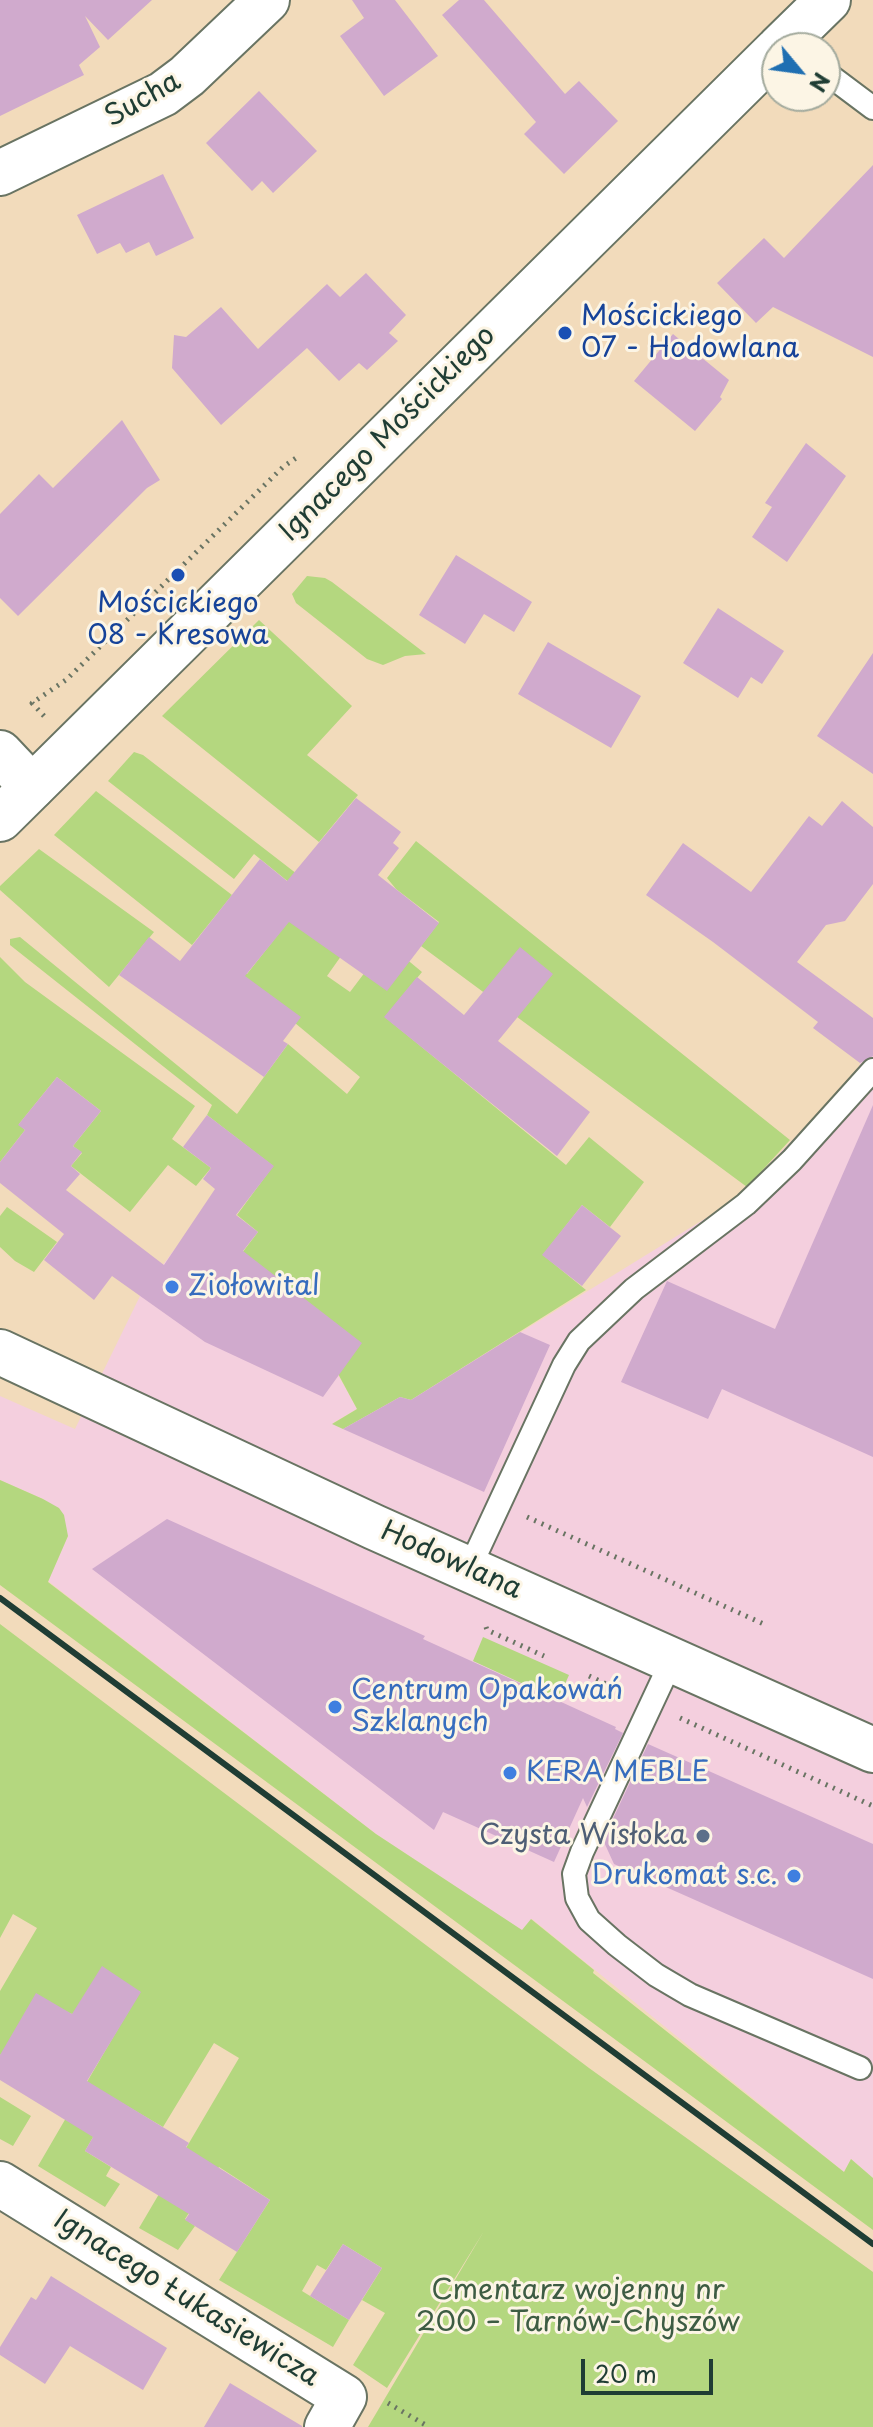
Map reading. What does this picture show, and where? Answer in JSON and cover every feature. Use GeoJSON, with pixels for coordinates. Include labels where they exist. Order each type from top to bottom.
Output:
{"type":"FeatureCollection","features":[{"type":"Feature","properties":{"kind":"street","name":"Sucha"},"geometry":{"type":"LineString","coordinates":[[0,173],[163,94],[187,76],[267,0]]}},
{"type":"Feature","properties":{"kind":"street","name":"Ignacego Mościckiego"},"geometry":{"type":"LineString","coordinates":[[798,32],[828,0]]}},
{"type":"Feature","properties":{"kind":"street","name":"Ignacego Mościckiego"},"geometry":{"type":"LineString","coordinates":[[0,819],[761,70]]}},
{"type":"Feature","properties":{"kind":"street"},"geometry":{"type":"LineString","coordinates":[[0,753],[32,787]]}},
{"type":"Feature","properties":{"kind":"street","name":"Hodowlana"},"geometry":{"type":"LineString","coordinates":[[10,1354],[469,1569],[873,1750]]}},
{"type":"Feature","properties":{"kind":"street","name":"Ignacego Łukasiewicza"},"geometry":{"type":"LineString","coordinates":[[0,2184],[344,2397],[327,2427]]}},
{"type":"Feature","properties":{"kind":"lane"},"geometry":{"type":"LineString","coordinates":[[841,84],[873,108]]}},
{"type":"Feature","properties":{"kind":"lane"},"geometry":{"type":"LineString","coordinates":[[469,1569],[564,1365],[579,1341],[634,1289],[746,1204],[792,1160],[873,1070]]}},
{"type":"Feature","properties":{"kind":"lane"},"geometry":{"type":"LineString","coordinates":[[672,1660],[582,1852],[574,1874],[577,1898],[589,1920],[656,1975],[679,1989],[860,2068]]}},
{"type":"Feature","properties":{"kind":"path"},"geometry":{"type":"LineString","coordinates":[[32,703],[66,680],[283,467],[304,453]]}},
{"type":"Feature","properties":{"kind":"path"},"geometry":{"type":"LineString","coordinates":[[384,2400],[429,2427]]}},
{"type":"Feature","properties":{"kind":"shaded area"},"geometry":{"type":"Polygon","coordinates":[[[873,1026],[873,2178],[851,2159],[844,2172],[532,1919],[523,1931],[376,1834],[48,1581],[68,1536],[43,1499],[0,1480],[0,1396],[75,1429],[140,1296],[174,1250],[336,1371],[357,1409],[333,1423],[343,1429],[400,1397],[411,1400],[732,1202],[856,1075],[873,1026]]]}},
{"type":"Feature","properties":{"kind":"green space"},"geometry":{"type":"Polygon","coordinates":[[[307,576],[332,582],[426,654],[405,656],[383,665],[367,659],[296,603],[292,594],[307,576]]]}},
{"type":"Feature","properties":{"kind":"green space"},"geometry":{"type":"Polygon","coordinates":[[[259,620],[352,706],[307,755],[358,795],[319,842],[162,716],[259,620]]]}},
{"type":"Feature","properties":{"kind":"green space"},"geometry":{"type":"Polygon","coordinates":[[[134,752],[143,755],[363,925],[327,976],[350,992],[387,943],[422,972],[385,1017],[566,1165],[589,1137],[644,1182],[610,1227],[582,1205],[543,1255],[586,1290],[411,1400],[400,1397],[343,1429],[332,1424],[357,1409],[336,1370],[219,1283],[258,1232],[237,1215],[273,1166],[207,1115],[212,1105],[10,945],[10,939],[20,937],[237,1114],[288,1044],[347,1094],[360,1077],[236,974],[247,974],[273,941],[301,892],[254,854],[234,879],[108,781],[134,752]]]}},
{"type":"Feature","properties":{"kind":"green space"},"geometry":{"type":"Polygon","coordinates":[[[96,791],[232,895],[192,945],[54,835],[96,791]]]}},
{"type":"Feature","properties":{"kind":"green space"},"geometry":{"type":"Polygon","coordinates":[[[416,841],[790,1140],[747,1187],[421,946],[439,922],[396,889],[387,878],[416,841]]]}},
{"type":"Feature","properties":{"kind":"green space"},"geometry":{"type":"Polygon","coordinates":[[[39,849],[154,932],[109,987],[0,890],[0,886],[39,849]]]}},
{"type":"Feature","properties":{"kind":"green space"},"geometry":{"type":"Polygon","coordinates":[[[0,957],[25,982],[195,1106],[172,1139],[211,1168],[196,1186],[168,1165],[130,1212],[71,1166],[82,1153],[73,1146],[101,1111],[57,1077],[19,1124],[25,1130],[0,1162],[0,957]]]}},
{"type":"Feature","properties":{"kind":"green space"},"geometry":{"type":"Polygon","coordinates":[[[7,1207],[57,1242],[34,1272],[0,1247],[0,1216],[7,1207]]]}},
{"type":"Feature","properties":{"kind":"green space"},"geometry":{"type":"Polygon","coordinates":[[[0,1480],[43,1499],[59,1508],[64,1515],[68,1536],[48,1582],[376,1834],[522,1930],[531,1919],[594,1970],[593,1973],[844,2172],[851,2159],[873,2178],[873,2230],[0,1585],[0,1480]]]}},
{"type":"Feature","properties":{"kind":"green space","name":"Cmentarz wojenny nr 200 – Tarnów-Chyszów"},"geometry":{"type":"Polygon","coordinates":[[[0,1624],[589,2068],[873,2272],[873,2427],[368,2427],[484,2231],[387,2388],[353,2365],[385,2313],[362,2300],[382,2268],[343,2244],[326,2270],[317,2265],[302,2291],[349,2320],[333,2347],[219,2280],[270,2200],[219,2167],[185,2219],[195,2226],[178,2250],[139,2228],[239,2058],[214,2043],[163,2127],[115,2099],[85,2151],[111,2167],[106,2176],[120,2184],[105,2207],[38,2166],[140,1991],[72,2014],[67,2012],[0,2055],[0,1991],[37,1928],[13,1914],[0,1938],[0,1624]]]}},
{"type":"Feature","properties":{"kind":"green space"},"geometry":{"type":"Polygon","coordinates":[[[483,1637],[569,1675],[558,1700],[473,1661],[483,1637]]]}},
{"type":"Feature","properties":{"kind":"green space"},"geometry":{"type":"Polygon","coordinates":[[[0,2097],[31,2116],[13,2146],[0,2139],[0,2097]]]}},
{"type":"Feature","properties":{"kind":"building"},"geometry":{"type":"Polygon","coordinates":[[[0,0],[152,0],[108,40],[85,16],[100,47],[79,65],[84,75],[0,116],[0,0]]]}},
{"type":"Feature","properties":{"kind":"building"},"geometry":{"type":"Polygon","coordinates":[[[352,0],[395,0],[438,56],[384,96],[340,36],[364,18],[352,0]]]}},
{"type":"Feature","properties":{"kind":"building"},"geometry":{"type":"Polygon","coordinates":[[[459,0],[484,0],[565,94],[579,81],[618,121],[564,174],[524,134],[536,122],[442,15],[459,0]]]}},
{"type":"Feature","properties":{"kind":"building"},"geometry":{"type":"Polygon","coordinates":[[[259,91],[317,151],[273,193],[262,181],[252,191],[206,143],[259,91]]]}},
{"type":"Feature","properties":{"kind":"building"},"geometry":{"type":"Polygon","coordinates":[[[873,165],[873,357],[773,307],[756,323],[717,283],[764,238],[784,258],[873,165]]]}},
{"type":"Feature","properties":{"kind":"building"},"geometry":{"type":"Polygon","coordinates":[[[163,174],[194,238],[156,256],[149,242],[126,253],[120,243],[97,254],[77,215],[163,174]]]}},
{"type":"Feature","properties":{"kind":"building"},"geometry":{"type":"Polygon","coordinates":[[[366,273],[406,315],[389,333],[398,341],[367,370],[359,363],[339,381],[307,348],[221,425],[172,368],[174,335],[186,337],[221,307],[258,349],[327,284],[340,297],[366,273]]]}},
{"type":"Feature","properties":{"kind":"building"},"geometry":{"type":"Polygon","coordinates":[[[673,334],[729,380],[720,397],[722,399],[695,431],[634,381],[673,334]]]}},
{"type":"Feature","properties":{"kind":"building"},"geometry":{"type":"Polygon","coordinates":[[[122,420],[160,480],[147,488],[18,616],[0,598],[0,514],[39,474],[53,488],[122,420]]]}},
{"type":"Feature","properties":{"kind":"building"},"geometry":{"type":"Polygon","coordinates":[[[806,443],[846,476],[787,562],[752,537],[772,507],[765,503],[806,443]]]}},
{"type":"Feature","properties":{"kind":"building"},"geometry":{"type":"Polygon","coordinates":[[[456,555],[532,602],[514,632],[484,614],[465,644],[419,615],[456,555]]]}},
{"type":"Feature","properties":{"kind":"building"},"geometry":{"type":"Polygon","coordinates":[[[718,608],[784,651],[762,684],[751,677],[738,698],[683,663],[718,608]]]}},
{"type":"Feature","properties":{"kind":"building"},"geometry":{"type":"Polygon","coordinates":[[[548,642],[641,696],[611,748],[518,694],[548,642]]]}},
{"type":"Feature","properties":{"kind":"building"},"geometry":{"type":"Polygon","coordinates":[[[873,653],[873,774],[817,736],[873,653]]]}},
{"type":"Feature","properties":{"kind":"building"},"geometry":{"type":"Polygon","coordinates":[[[356,798],[401,832],[393,843],[399,848],[378,875],[439,923],[387,991],[289,922],[245,976],[301,1017],[283,1041],[288,1044],[264,1077],[119,975],[149,937],[180,961],[260,859],[287,881],[356,798]]]}},
{"type":"Feature","properties":{"kind":"building"},"geometry":{"type":"Polygon","coordinates":[[[842,801],[873,827],[873,884],[845,921],[826,925],[797,962],[873,1018],[873,1056],[860,1063],[813,1028],[818,1022],[646,895],[683,843],[751,892],[809,816],[822,826],[842,801]]]}},
{"type":"Feature","properties":{"kind":"building"},"geometry":{"type":"Polygon","coordinates":[[[520,947],[553,974],[498,1041],[590,1112],[557,1156],[384,1017],[417,977],[464,1015],[520,947]]]}},
{"type":"Feature","properties":{"kind":"building"},"geometry":{"type":"Polygon","coordinates":[[[57,1077],[101,1111],[73,1146],[82,1152],[71,1166],[80,1174],[66,1190],[164,1265],[215,1189],[203,1179],[211,1168],[183,1147],[207,1115],[274,1166],[236,1215],[258,1232],[243,1251],[362,1343],[323,1397],[205,1342],[112,1276],[94,1300],[44,1260],[64,1234],[0,1183],[0,1162],[25,1130],[18,1125],[57,1077]]]}},
{"type":"Feature","properties":{"kind":"building"},"geometry":{"type":"Polygon","coordinates":[[[873,1105],[873,1457],[722,1389],[708,1419],[621,1382],[667,1281],[775,1329],[873,1105]]]}},
{"type":"Feature","properties":{"kind":"building"},"geometry":{"type":"Polygon","coordinates":[[[582,1205],[621,1236],[582,1286],[542,1255],[582,1205]]]}},
{"type":"Feature","properties":{"kind":"building"},"geometry":{"type":"Polygon","coordinates":[[[520,1332],[550,1345],[484,1492],[343,1429],[400,1397],[411,1400],[520,1332]]]}},
{"type":"Feature","properties":{"kind":"building"},"geometry":{"type":"Polygon","coordinates":[[[167,1519],[425,1636],[423,1639],[616,1727],[623,1733],[587,1807],[583,1798],[554,1862],[443,1812],[434,1830],[92,1569],[167,1519]]]}},
{"type":"Feature","properties":{"kind":"building"},"geometry":{"type":"Polygon","coordinates":[[[648,1744],[873,1844],[873,1979],[614,1864],[603,1840],[648,1744]]]}},
{"type":"Feature","properties":{"kind":"building"},"geometry":{"type":"Polygon","coordinates":[[[102,1966],[141,1992],[87,2081],[189,2143],[186,2147],[270,2200],[237,2252],[185,2220],[189,2214],[85,2151],[93,2137],[0,2080],[0,2055],[36,1993],[72,2014],[102,1966]]]}},
{"type":"Feature","properties":{"kind":"building"},"geometry":{"type":"Polygon","coordinates":[[[343,2244],[382,2268],[349,2320],[310,2296],[343,2244]]]}},
{"type":"Feature","properties":{"kind":"building"},"geometry":{"type":"Polygon","coordinates":[[[51,2276],[167,2348],[143,2390],[70,2346],[45,2384],[0,2355],[0,2347],[31,2297],[36,2300],[51,2276]]]}},
{"type":"Feature","properties":{"kind":"building"},"geometry":{"type":"Polygon","coordinates":[[[230,2383],[302,2426],[302,2427],[204,2427],[230,2383]]]}},
{"type":"Feature","properties":{"kind":"railway"},"geometry":{"type":"LineString","coordinates":[[0,1598],[873,2244]]}},
{"type":"Feature","properties":{"kind":"place","name":"Mościckiego 07 - Hodowlana"},"geometry":{"type":"Point","coordinates":[565,333]}},
{"type":"Feature","properties":{"kind":"place","name":"Mościckiego 08 - Kresowa"},"geometry":{"type":"Point","coordinates":[178,575]}},
{"type":"Feature","properties":{"kind":"place","name":"Ziołowital"},"geometry":{"type":"Point","coordinates":[172,1287]}},
{"type":"Feature","properties":{"kind":"place","name":"Centrum Opakowań Szklanych"},"geometry":{"type":"Point","coordinates":[335,1707]}},
{"type":"Feature","properties":{"kind":"place","name":"KERA MEBLE"},"geometry":{"type":"Point","coordinates":[510,1773]}},
{"type":"Feature","properties":{"kind":"place","name":"Czysta Wisłoka"},"geometry":{"type":"Point","coordinates":[703,1836]}},
{"type":"Feature","properties":{"kind":"place","name":"Drukomat s.c."},"geometry":{"type":"Point","coordinates":[794,1876]}}]}
